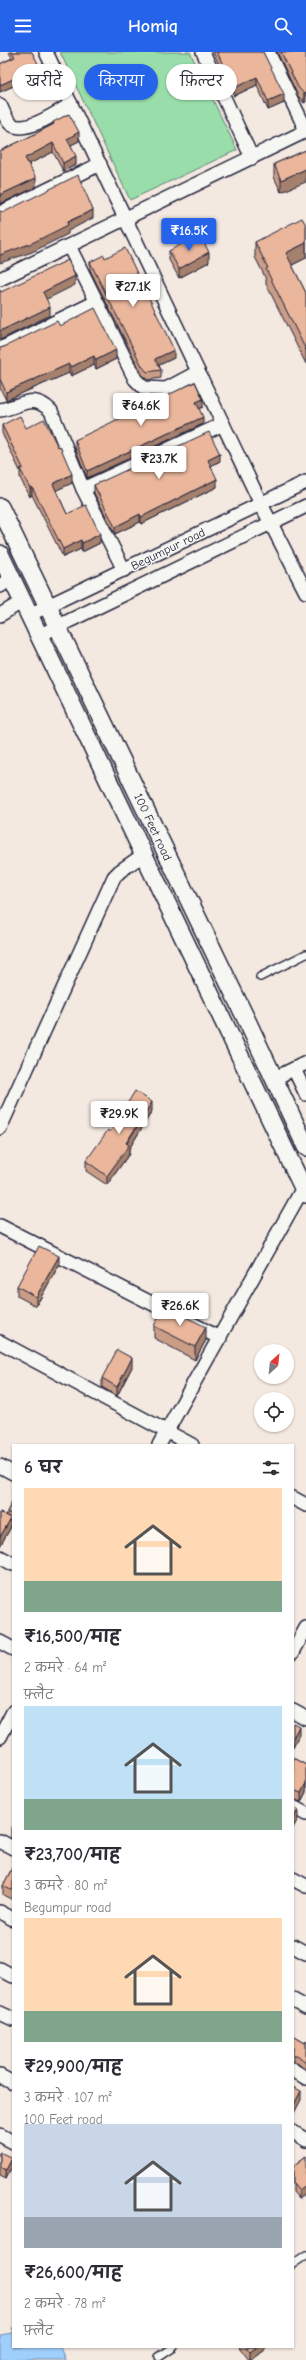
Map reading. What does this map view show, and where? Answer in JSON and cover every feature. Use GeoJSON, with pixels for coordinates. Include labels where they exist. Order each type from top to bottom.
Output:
{"type":"FeatureCollection","features":[{"type":"Feature","properties":{"kind":"street"},"geometry":{"type":"LineString","coordinates":[[46,52],[261,504],[306,592]]}},
{"type":"Feature","properties":{"kind":"street"},"geometry":{"type":"LineString","coordinates":[[203,52],[252,158]]}},
{"type":"Feature","properties":{"kind":"street"},"geometry":{"type":"LineString","coordinates":[[0,280],[306,131],[268,52]]}},
{"type":"Feature","properties":{"kind":"street"},"geometry":{"type":"LineString","coordinates":[[0,105],[11,124],[17,127],[35,124],[71,104]]}},
{"type":"Feature","properties":{"kind":"street"},"geometry":{"type":"LineString","coordinates":[[0,213],[100,164]]}},
{"type":"Feature","properties":{"kind":"street"},"geometry":{"type":"LineString","coordinates":[[69,246],[135,380],[144,388],[166,389],[198,372]]}},
{"type":"Feature","properties":{"kind":"street"},"geometry":{"type":"LineString","coordinates":[[0,349],[96,302]]}},
{"type":"Feature","properties":{"kind":"street"},"geometry":{"type":"LineString","coordinates":[[0,410],[25,402],[44,404],[58,423],[83,488],[124,570]]}},
{"type":"Feature","properties":{"kind":"street"},"geometry":{"type":"LineString","coordinates":[[83,488],[223,424]]}},
{"type":"Feature","properties":{"kind":"street","name":"Begumpur road"},"geometry":{"type":"LineString","coordinates":[[0,615],[26,608],[49,605],[306,482]]}},
{"type":"Feature","properties":{"kind":"street","name":"Begumpur road"},"geometry":{"type":"LineString","coordinates":[[40,635],[57,625],[306,506]]}},
{"type":"Feature","properties":{"kind":"street","name":"100 Feet road"},"geometry":{"type":"LineString","coordinates":[[0,507],[49,605],[57,625],[306,1147]]}},
{"type":"Feature","properties":{"kind":"street","name":"100 Feet road"},"geometry":{"type":"LineString","coordinates":[[0,554],[6,582],[26,608],[40,635],[143,855],[305,1191]]}},
{"type":"Feature","properties":{"kind":"street"},"geometry":{"type":"LineString","coordinates":[[0,1128],[114,877],[120,870],[143,855]]}},
{"type":"Feature","properties":{"kind":"street"},"geometry":{"type":"LineString","coordinates":[[273,1079],[300,1066],[306,1094]]}},
{"type":"Feature","properties":{"kind":"street"},"geometry":{"type":"LineString","coordinates":[[160,1444],[305,1191]]}},
{"type":"Feature","properties":{"kind":"street"},"geometry":{"type":"LineString","coordinates":[[0,1226],[220,1338]]}},
{"type":"Feature","properties":{"kind":"street"},"geometry":{"type":"LineString","coordinates":[[0,1342],[190,1444]]}},
{"type":"Feature","properties":{"kind":"street"},"geometry":{"type":"LineString","coordinates":[[0,1466],[12,1472]]}},
{"type":"Feature","properties":{"kind":"street"},"geometry":{"type":"LineString","coordinates":[[294,1499],[306,1505]]}},
{"type":"Feature","properties":{"kind":"street"},"geometry":{"type":"LineString","coordinates":[[0,1557],[12,1563]]}},
{"type":"Feature","properties":{"kind":"street"},"geometry":{"type":"LineString","coordinates":[[294,1649],[302,1629]]}},
{"type":"Feature","properties":{"kind":"street"},"geometry":{"type":"LineString","coordinates":[[0,1642],[12,1648]]}},
{"type":"Feature","properties":{"kind":"street"},"geometry":{"type":"LineString","coordinates":[[294,1712],[306,1718]]}},
{"type":"Feature","properties":{"kind":"street"},"geometry":{"type":"LineString","coordinates":[[5,1728],[12,1714]]}},
{"type":"Feature","properties":{"kind":"street"},"geometry":{"type":"LineString","coordinates":[[294,1808],[306,1814]]}},
{"type":"Feature","properties":{"kind":"street"},"geometry":{"type":"LineString","coordinates":[[0,1841],[12,1847]]}},
{"type":"Feature","properties":{"kind":"street"},"geometry":{"type":"LineString","coordinates":[[294,1880],[306,1886]]}},
{"type":"Feature","properties":{"kind":"street"},"geometry":{"type":"LineString","coordinates":[[0,1912],[12,1918]]}},
{"type":"Feature","properties":{"kind":"street"},"geometry":{"type":"LineString","coordinates":[[294,1947],[306,1953]]}},
{"type":"Feature","properties":{"kind":"street"},"geometry":{"type":"LineString","coordinates":[[0,1969],[12,1975]]}},
{"type":"Feature","properties":{"kind":"street"},"geometry":{"type":"LineString","coordinates":[[294,2001],[306,2007]]}},
{"type":"Feature","properties":{"kind":"street"},"geometry":{"type":"LineString","coordinates":[[0,2013],[12,2019]]}},
{"type":"Feature","properties":{"kind":"street"},"geometry":{"type":"LineString","coordinates":[[294,2071],[306,2078]]}},
{"type":"Feature","properties":{"kind":"street"},"geometry":{"type":"LineString","coordinates":[[0,2076],[12,2082]]}},
{"type":"Feature","properties":{"kind":"street"},"geometry":{"type":"LineString","coordinates":[[294,2133],[306,2140]]}},
{"type":"Feature","properties":{"kind":"street"},"geometry":{"type":"LineString","coordinates":[[0,2135],[12,2141]]}},
{"type":"Feature","properties":{"kind":"lane"},"geometry":{"type":"LineString","coordinates":[[260,977],[305,956]]}},
{"type":"Feature","properties":{"kind":"lane"},"geometry":{"type":"LineString","coordinates":[[294,2263],[306,2255]]}},
{"type":"Feature","properties":{"kind":"lane"},"geometry":{"type":"LineString","coordinates":[[160,2357],[173,2348]]}},
{"type":"Feature","properties":{"kind":"green space"},"geometry":{"type":"Polygon","coordinates":[[[60,52],[190,52],[196,64],[166,64],[166,100],[213,100],[237,150],[130,200],[76,86],[76,64],[66,64],[60,52]]]}},
{"type":"Feature","properties":{"kind":"water"},"geometry":{"type":"Polygon","coordinates":[[[12,2333],[12,2348],[61,2348],[66,2360],[0,2360],[0,2335],[12,2333]]]}},
{"type":"Feature","properties":{"kind":"building"},"geometry":{"type":"Polygon","coordinates":[[[12,52],[32,52],[38,64],[12,64],[12,80],[0,85],[0,64],[15,57],[12,52]]]}},
{"type":"Feature","properties":{"kind":"building"},"geometry":{"type":"Polygon","coordinates":[[[217,52],[263,52],[284,94],[268,101],[257,77],[237,87],[237,64],[223,64],[217,52]]]}},
{"type":"Feature","properties":{"kind":"building"},"geometry":{"type":"Polygon","coordinates":[[[281,52],[306,52],[306,93],[304,94],[298,87],[281,52]]]}},
{"type":"Feature","properties":{"kind":"building"},"geometry":{"type":"Polygon","coordinates":[[[69,114],[79,132],[67,139],[76,156],[63,163],[53,143],[25,158],[36,178],[0,195],[0,151],[54,124],[53,122],[69,114]]]}},
{"type":"Feature","properties":{"kind":"building"},"geometry":{"type":"Polygon","coordinates":[[[306,150],[306,169],[281,180],[274,164],[306,150]]]}},
{"type":"Feature","properties":{"kind":"building"},"geometry":{"type":"Polygon","coordinates":[[[78,175],[93,210],[67,222],[68,225],[32,243],[0,255],[0,211],[4,212],[78,175]]]}},
{"type":"Feature","properties":{"kind":"building"},"geometry":{"type":"Polygon","coordinates":[[[302,218],[306,225],[306,243],[286,253],[306,293],[306,350],[266,269],[268,268],[255,242],[302,218]]]}},
{"type":"Feature","properties":{"kind":"building"},"geometry":{"type":"Polygon","coordinates":[[[199,234],[209,252],[179,269],[169,251],[199,234]]]}},
{"type":"Feature","properties":{"kind":"building"},"geometry":{"type":"Polygon","coordinates":[[[125,248],[174,350],[155,359],[161,370],[147,372],[142,366],[90,262],[104,255],[105,258],[125,248]]]}},
{"type":"Feature","properties":{"kind":"building"},"geometry":{"type":"Polygon","coordinates":[[[68,260],[75,276],[43,292],[50,307],[0,331],[0,290],[1,292],[68,260]]]}},
{"type":"Feature","properties":{"kind":"building"},"geometry":{"type":"Polygon","coordinates":[[[95,308],[116,350],[96,360],[94,356],[71,367],[69,364],[6,392],[0,379],[0,348],[57,321],[60,326],[95,308]]]}},
{"type":"Feature","properties":{"kind":"building"},"geometry":{"type":"Polygon","coordinates":[[[195,382],[203,399],[196,402],[203,417],[87,471],[75,440],[195,382]]]}},
{"type":"Feature","properties":{"kind":"building"},"geometry":{"type":"Polygon","coordinates":[[[20,416],[26,428],[44,419],[58,447],[60,446],[72,474],[53,484],[67,514],[86,505],[100,534],[82,543],[81,540],[63,549],[32,487],[30,488],[20,469],[23,468],[2,425],[20,416]]]}},
{"type":"Feature","properties":{"kind":"building"},"geometry":{"type":"Polygon","coordinates":[[[209,432],[220,454],[208,460],[217,479],[141,517],[140,514],[115,527],[94,485],[209,432]]]}},
{"type":"Feature","properties":{"kind":"building"},"geometry":{"type":"Polygon","coordinates":[[[135,1091],[152,1102],[126,1143],[129,1145],[107,1176],[86,1161],[108,1130],[110,1132],[135,1091]]]}},
{"type":"Feature","properties":{"kind":"building"},"geometry":{"type":"Polygon","coordinates":[[[39,1246],[59,1256],[36,1297],[17,1286],[39,1246]]]}},
{"type":"Feature","properties":{"kind":"building"},"geometry":{"type":"Polygon","coordinates":[[[164,1306],[206,1327],[195,1347],[154,1326],[164,1306]]]}},
{"type":"Feature","properties":{"kind":"building"},"geometry":{"type":"Polygon","coordinates":[[[117,1350],[132,1358],[117,1387],[102,1378],[117,1350]]]}},
{"type":"Feature","properties":{"kind":"building"},"geometry":{"type":"Polygon","coordinates":[[[12,1502],[12,1514],[7,1512],[12,1502]]]}},
{"type":"Feature","properties":{"kind":"building"},"geometry":{"type":"Polygon","coordinates":[[[0,1512],[11,1518],[0,1537],[0,1512]]]}},
{"type":"Feature","properties":{"kind":"building"},"geometry":{"type":"Polygon","coordinates":[[[294,1724],[299,1726],[294,1736],[294,1724]]]}},
{"type":"Feature","properties":{"kind":"building"},"geometry":{"type":"Polygon","coordinates":[[[294,1759],[306,1765],[306,1783],[301,1793],[294,1790],[294,1759]]]}},
{"type":"Feature","properties":{"kind":"building"},"geometry":{"type":"Polygon","coordinates":[[[294,1808],[298,1810],[294,1817],[294,1808]]]}},
{"type":"Feature","properties":{"kind":"building"},"geometry":{"type":"Polygon","coordinates":[[[12,1868],[12,1890],[3,1886],[12,1868]]]}},
{"type":"Feature","properties":{"kind":"building"},"geometry":{"type":"Polygon","coordinates":[[[294,2037],[305,2043],[306,2041],[306,2063],[297,2056],[294,2056],[294,2037]]]}},
{"type":"Feature","properties":{"kind":"building"},"geometry":{"type":"Polygon","coordinates":[[[294,2088],[301,2091],[294,2104],[294,2088]]]}},
{"type":"Feature","properties":{"kind":"building"},"geometry":{"type":"Polygon","coordinates":[[[0,2152],[12,2158],[6,2170],[0,2167],[0,2152]]]}},
{"type":"Feature","properties":{"kind":"building"},"geometry":{"type":"Polygon","coordinates":[[[306,2156],[306,2185],[299,2190],[294,2184],[294,2165],[306,2156]]]}},
{"type":"Feature","properties":{"kind":"building"},"geometry":{"type":"Polygon","coordinates":[[[247,2348],[256,2348],[250,2352],[247,2348]]]}}]}
